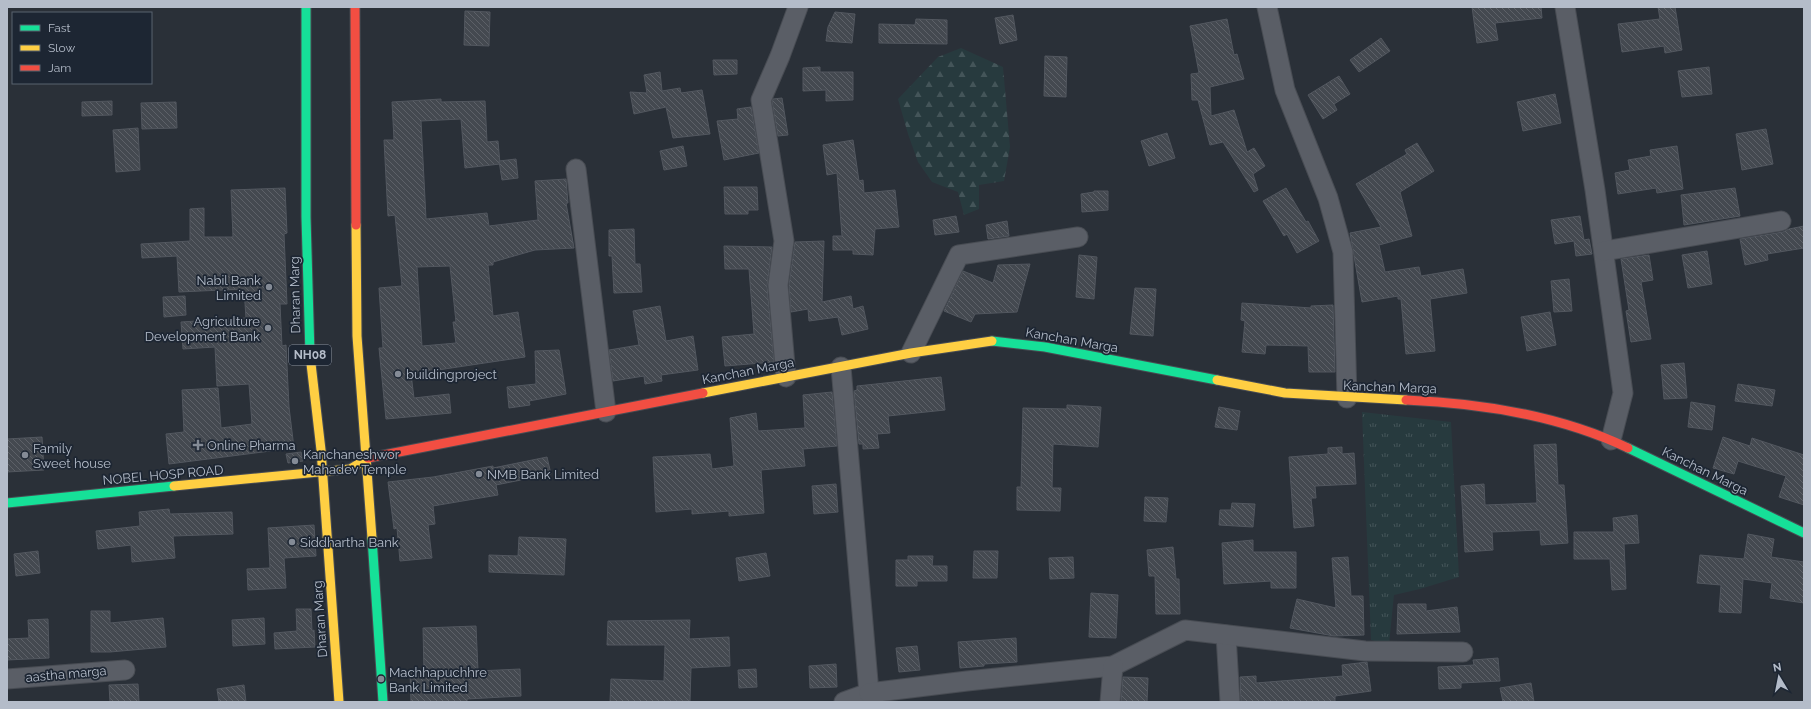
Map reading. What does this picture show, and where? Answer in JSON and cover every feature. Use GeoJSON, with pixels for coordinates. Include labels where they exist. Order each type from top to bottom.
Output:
{"type":"FeatureCollection","features":[{"type":"Feature","properties":{"kind":"main road","name":"Dharan Marg"},"geometry":{"type":"LineString","coordinates":[[306,7],[306,217],[309,343],[322,473],[339,702]]}},
{"type":"Feature","properties":{"kind":"main road"},"geometry":{"type":"LineString","coordinates":[[355,7],[357,336],[367,458],[383,702]]}},
{"type":"Feature","properties":{"kind":"main road","name":"Kanchan Marga"},"geometry":{"type":"LineString","coordinates":[[322,473],[350,469],[367,458],[911,353],[991,341],[1045,346],[1285,393],[1347,398],[1445,402],[1549,419],[1611,440],[1804,533]]}},
{"type":"Feature","properties":{"kind":"main road","name":"NOBEL HOSP ROAD"},"geometry":{"type":"LineString","coordinates":[[7,503],[322,473]]}},
{"type":"Feature","properties":{"kind":"street"},"geometry":{"type":"LineString","coordinates":[[786,377],[778,285],[784,241],[761,100],[780,56],[798,7]]}},
{"type":"Feature","properties":{"kind":"street"},"geometry":{"type":"LineString","coordinates":[[1267,7],[1285,90],[1328,198],[1343,252],[1347,398]]}},
{"type":"Feature","properties":{"kind":"street"},"geometry":{"type":"LineString","coordinates":[[1565,7],[1604,251],[1623,393],[1611,440]]}},
{"type":"Feature","properties":{"kind":"street"},"geometry":{"type":"LineString","coordinates":[[576,170],[606,412]]}},
{"type":"Feature","properties":{"kind":"street"},"geometry":{"type":"LineString","coordinates":[[1604,251],[1781,221]]}},
{"type":"Feature","properties":{"kind":"street"},"geometry":{"type":"LineString","coordinates":[[911,353],[959,256],[1078,237]]}},
{"type":"Feature","properties":{"kind":"street"},"geometry":{"type":"LineString","coordinates":[[841,367],[869,692]]}},
{"type":"Feature","properties":{"kind":"street"},"geometry":{"type":"LineString","coordinates":[[844,702],[869,692],[1114,666],[1185,630],[1365,651],[1463,652]]}},
{"type":"Feature","properties":{"kind":"street"},"geometry":{"type":"LineString","coordinates":[[1226,635],[1230,702]]}},
{"type":"Feature","properties":{"kind":"street"},"geometry":{"type":"LineString","coordinates":[[1110,702],[1114,666]]}},
{"type":"Feature","properties":{"kind":"street","name":"aastha marga"},"geometry":{"type":"LineString","coordinates":[[7,679],[125,670]]}},
{"type":"Feature","properties":{"kind":"green space"},"geometry":{"type":"Polygon","coordinates":[[[961,48],[1003,67],[1010,147],[1004,181],[979,185],[979,209],[964,215],[958,192],[932,182],[918,162],[898,99],[938,57],[961,48]]]}},
{"type":"Feature","properties":{"kind":"green space"},"geometry":{"type":"Polygon","coordinates":[[[1362,412],[1451,422],[1459,577],[1394,595],[1389,644],[1371,640],[1362,412]]]}},
{"type":"Feature","properties":{"kind":"building"},"geometry":{"type":"Polygon","coordinates":[[[1472,7],[1541,7],[1542,18],[1495,23],[1498,40],[1477,43],[1472,7]]]}},
{"type":"Feature","properties":{"kind":"building"},"geometry":{"type":"Polygon","coordinates":[[[1658,7],[1675,7],[1682,50],[1665,53],[1664,46],[1622,52],[1618,24],[1660,19],[1658,7]]]}},
{"type":"Feature","properties":{"kind":"building"},"geometry":{"type":"Polygon","coordinates":[[[465,11],[490,12],[489,46],[464,45],[465,11]]]}},
{"type":"Feature","properties":{"kind":"building"},"geometry":{"type":"Polygon","coordinates":[[[835,12],[855,14],[852,43],[826,41],[828,27],[835,12]]]}},
{"type":"Feature","properties":{"kind":"building"},"geometry":{"type":"Polygon","coordinates":[[[1013,15],[1017,40],[1000,44],[995,18],[1013,15]]]}},
{"type":"Feature","properties":{"kind":"building"},"geometry":{"type":"Polygon","coordinates":[[[916,19],[947,20],[947,44],[879,43],[879,24],[915,25],[916,19]]]}},
{"type":"Feature","properties":{"kind":"building"},"geometry":{"type":"Polygon","coordinates":[[[1227,19],[1234,55],[1237,54],[1244,79],[1210,87],[1211,116],[1234,110],[1247,152],[1254,148],[1265,166],[1253,174],[1258,190],[1254,192],[1223,142],[1210,145],[1198,100],[1192,100],[1191,74],[1199,73],[1190,26],[1227,19]]]}},
{"type":"Feature","properties":{"kind":"building"},"geometry":{"type":"Polygon","coordinates":[[[1381,38],[1390,51],[1359,72],[1350,60],[1381,38]]]}},
{"type":"Feature","properties":{"kind":"building"},"geometry":{"type":"Polygon","coordinates":[[[1045,56],[1067,57],[1066,97],[1044,96],[1045,56]]]}},
{"type":"Feature","properties":{"kind":"building"},"geometry":{"type":"Polygon","coordinates":[[[713,60],[737,60],[737,74],[714,75],[713,60]]]}},
{"type":"Feature","properties":{"kind":"building"},"geometry":{"type":"Polygon","coordinates":[[[820,67],[820,72],[853,72],[853,100],[826,101],[826,90],[803,91],[803,68],[820,67]]]}},
{"type":"Feature","properties":{"kind":"building"},"geometry":{"type":"Polygon","coordinates":[[[1709,67],[1712,94],[1682,97],[1678,71],[1709,67]]]}},
{"type":"Feature","properties":{"kind":"building"},"geometry":{"type":"Polygon","coordinates":[[[660,72],[662,91],[680,88],[681,93],[702,90],[710,134],[673,138],[666,107],[634,114],[630,92],[647,93],[644,75],[660,72]]]}},
{"type":"Feature","properties":{"kind":"building"},"geometry":{"type":"Polygon","coordinates":[[[1339,76],[1350,94],[1334,104],[1337,110],[1323,119],[1308,95],[1339,76]]]}},
{"type":"Feature","properties":{"kind":"building"},"geometry":{"type":"Polygon","coordinates":[[[1555,94],[1561,123],[1523,131],[1517,102],[1555,94]]]}},
{"type":"Feature","properties":{"kind":"building"},"geometry":{"type":"Polygon","coordinates":[[[782,98],[788,135],[778,136],[772,101],[773,99],[782,98]]]}},
{"type":"Feature","properties":{"kind":"building"},"geometry":{"type":"Polygon","coordinates":[[[441,99],[441,102],[485,101],[487,142],[498,141],[500,164],[465,168],[461,119],[421,121],[426,219],[487,213],[489,226],[538,220],[535,181],[566,179],[568,203],[566,203],[574,248],[535,250],[493,262],[493,265],[488,265],[493,316],[518,312],[525,357],[411,374],[414,398],[449,394],[451,413],[386,419],[379,348],[383,348],[379,288],[402,286],[395,215],[388,216],[384,140],[394,140],[392,102],[441,99]],[[450,266],[417,267],[422,346],[456,343],[453,322],[456,322],[450,266]]]}},
{"type":"Feature","properties":{"kind":"building"},"geometry":{"type":"Polygon","coordinates":[[[112,101],[112,115],[82,116],[82,102],[112,101]]]}},
{"type":"Feature","properties":{"kind":"building"},"geometry":{"type":"Polygon","coordinates":[[[176,102],[177,128],[142,129],[141,103],[176,102]]]}},
{"type":"Feature","properties":{"kind":"building"},"geometry":{"type":"Polygon","coordinates":[[[751,107],[759,153],[724,160],[717,121],[738,119],[737,109],[751,107]]]}},
{"type":"Feature","properties":{"kind":"building"},"geometry":{"type":"Polygon","coordinates":[[[138,128],[140,170],[116,172],[113,130],[138,128]]]}},
{"type":"Feature","properties":{"kind":"building"},"geometry":{"type":"Polygon","coordinates":[[[1766,129],[1773,164],[1742,170],[1736,134],[1766,129]]]}},
{"type":"Feature","properties":{"kind":"building"},"geometry":{"type":"Polygon","coordinates":[[[1167,133],[1175,158],[1149,166],[1141,141],[1167,133]]]}},
{"type":"Feature","properties":{"kind":"building"},"geometry":{"type":"Polygon","coordinates":[[[853,140],[859,181],[863,180],[864,193],[895,190],[899,227],[875,229],[873,255],[853,254],[853,250],[833,250],[833,236],[842,236],[837,173],[827,175],[823,145],[853,140]]]}},
{"type":"Feature","properties":{"kind":"building"},"geometry":{"type":"Polygon","coordinates":[[[1417,143],[1434,171],[1400,192],[1412,236],[1379,245],[1385,272],[1419,267],[1421,276],[1463,269],[1467,293],[1430,299],[1435,351],[1406,354],[1401,299],[1398,299],[1398,296],[1362,302],[1350,233],[1381,227],[1356,184],[1407,154],[1405,150],[1417,143]]]}},
{"type":"Feature","properties":{"kind":"building"},"geometry":{"type":"Polygon","coordinates":[[[683,146],[687,166],[664,170],[660,151],[683,146]]]}},
{"type":"Feature","properties":{"kind":"building"},"geometry":{"type":"Polygon","coordinates":[[[1677,146],[1683,189],[1657,193],[1656,188],[1618,194],[1615,173],[1630,170],[1628,160],[1651,156],[1650,150],[1677,146]]]}},
{"type":"Feature","properties":{"kind":"building"},"geometry":{"type":"Polygon","coordinates":[[[516,159],[518,178],[502,180],[499,161],[516,159]]]}},
{"type":"Feature","properties":{"kind":"building"},"geometry":{"type":"Polygon","coordinates":[[[724,187],[757,187],[758,210],[748,210],[748,214],[725,214],[724,187]]]}},
{"type":"Feature","properties":{"kind":"building"},"geometry":{"type":"Polygon","coordinates":[[[285,188],[287,233],[284,234],[287,304],[280,304],[282,346],[286,345],[289,407],[294,448],[169,464],[166,434],[184,432],[182,390],[218,388],[221,428],[252,424],[249,384],[217,386],[215,347],[183,349],[181,322],[246,318],[244,289],[179,292],[177,256],[142,258],[141,244],[190,241],[190,209],[204,208],[204,237],[233,237],[231,190],[285,188]]]}},
{"type":"Feature","properties":{"kind":"building"},"geometry":{"type":"Polygon","coordinates":[[[1286,188],[1306,222],[1308,221],[1319,241],[1297,253],[1287,234],[1284,236],[1263,201],[1286,188]]]}},
{"type":"Feature","properties":{"kind":"building"},"geometry":{"type":"Polygon","coordinates":[[[1735,188],[1740,216],[1684,225],[1681,195],[1735,188]]]}},
{"type":"Feature","properties":{"kind":"building"},"geometry":{"type":"Polygon","coordinates":[[[1094,191],[1108,191],[1108,210],[1082,212],[1081,194],[1094,191]]]}},
{"type":"Feature","properties":{"kind":"building"},"geometry":{"type":"Polygon","coordinates":[[[956,216],[959,232],[935,235],[933,220],[956,216]]]}},
{"type":"Feature","properties":{"kind":"building"},"geometry":{"type":"Polygon","coordinates":[[[1580,216],[1584,240],[1589,239],[1592,254],[1576,256],[1574,241],[1555,244],[1551,220],[1580,216]]]}},
{"type":"Feature","properties":{"kind":"building"},"geometry":{"type":"Polygon","coordinates":[[[1007,221],[1009,236],[988,239],[986,225],[1007,221]]]}},
{"type":"Feature","properties":{"kind":"building"},"geometry":{"type":"Polygon","coordinates":[[[1804,226],[1804,248],[1767,254],[1768,260],[1745,265],[1740,239],[1783,232],[1789,229],[1804,226]]]}},
{"type":"Feature","properties":{"kind":"building"},"geometry":{"type":"Polygon","coordinates":[[[634,229],[635,264],[640,264],[642,292],[614,293],[612,256],[609,256],[609,230],[634,229]]]}},
{"type":"Feature","properties":{"kind":"building"},"geometry":{"type":"Polygon","coordinates":[[[824,241],[822,302],[851,296],[853,309],[863,306],[868,329],[842,335],[838,317],[809,321],[808,309],[791,312],[789,285],[795,242],[824,241]]]}},
{"type":"Feature","properties":{"kind":"building"},"geometry":{"type":"Polygon","coordinates":[[[724,246],[772,247],[767,286],[774,362],[725,366],[722,337],[754,334],[749,269],[725,269],[724,246]]]}},
{"type":"Feature","properties":{"kind":"building"},"geometry":{"type":"Polygon","coordinates":[[[1707,251],[1712,284],[1688,288],[1682,255],[1707,251]]]}},
{"type":"Feature","properties":{"kind":"building"},"geometry":{"type":"Polygon","coordinates":[[[1079,255],[1097,257],[1094,299],[1076,297],[1079,255]]]}},
{"type":"Feature","properties":{"kind":"building"},"geometry":{"type":"Polygon","coordinates":[[[1649,255],[1653,280],[1641,282],[1651,339],[1631,342],[1626,311],[1629,310],[1621,259],[1649,255]]]}},
{"type":"Feature","properties":{"kind":"building"},"geometry":{"type":"Polygon","coordinates":[[[1030,264],[1017,312],[975,314],[971,322],[944,311],[963,271],[993,283],[998,265],[1030,264]]]}},
{"type":"Feature","properties":{"kind":"building"},"geometry":{"type":"Polygon","coordinates":[[[1569,279],[1572,311],[1554,312],[1551,281],[1569,279]]]}},
{"type":"Feature","properties":{"kind":"building"},"geometry":{"type":"Polygon","coordinates":[[[1135,288],[1156,289],[1153,336],[1130,334],[1135,288]]]}},
{"type":"Feature","properties":{"kind":"building"},"geometry":{"type":"Polygon","coordinates":[[[185,296],[186,315],[164,317],[163,297],[185,296]]]}},
{"type":"Feature","properties":{"kind":"building"},"geometry":{"type":"Polygon","coordinates":[[[1242,303],[1311,308],[1311,306],[1333,305],[1335,372],[1309,372],[1308,346],[1266,345],[1265,354],[1242,352],[1245,321],[1241,320],[1242,303]]]}},
{"type":"Feature","properties":{"kind":"building"},"geometry":{"type":"Polygon","coordinates":[[[660,306],[666,341],[693,336],[698,370],[661,375],[662,381],[645,384],[644,376],[613,381],[609,350],[639,345],[633,311],[660,306]]]}},
{"type":"Feature","properties":{"kind":"building"},"geometry":{"type":"Polygon","coordinates":[[[1550,312],[1556,345],[1527,351],[1521,317],[1550,312]]]}},
{"type":"Feature","properties":{"kind":"building"},"geometry":{"type":"Polygon","coordinates":[[[559,350],[566,394],[529,401],[530,405],[509,408],[507,387],[536,384],[535,351],[559,350]]]}},
{"type":"Feature","properties":{"kind":"building"},"geometry":{"type":"Polygon","coordinates":[[[1684,363],[1687,398],[1664,399],[1661,365],[1684,363]]]}},
{"type":"Feature","properties":{"kind":"building"},"geometry":{"type":"Polygon","coordinates":[[[941,377],[945,410],[888,416],[890,433],[877,434],[879,448],[863,449],[863,444],[859,444],[854,391],[857,390],[857,386],[941,377]]]}},
{"type":"Feature","properties":{"kind":"building"},"geometry":{"type":"Polygon","coordinates":[[[1738,384],[1775,390],[1772,406],[1735,401],[1738,384]]]}},
{"type":"Feature","properties":{"kind":"building"},"geometry":{"type":"Polygon","coordinates":[[[832,392],[837,446],[803,449],[805,466],[761,470],[764,513],[729,516],[729,511],[692,514],[692,509],[656,512],[653,457],[710,454],[712,469],[734,466],[730,418],[756,413],[758,431],[805,428],[803,395],[832,392]]]}},
{"type":"Feature","properties":{"kind":"building"},"geometry":{"type":"Polygon","coordinates":[[[1691,402],[1715,406],[1712,430],[1688,427],[1691,402]]]}},
{"type":"Feature","properties":{"kind":"building"},"geometry":{"type":"Polygon","coordinates":[[[1067,405],[1101,407],[1098,447],[1053,444],[1052,488],[1061,488],[1060,511],[1017,510],[1017,487],[1021,487],[1023,408],[1067,409],[1067,405]]]}},
{"type":"Feature","properties":{"kind":"building"},"geometry":{"type":"Polygon","coordinates":[[[1219,407],[1240,411],[1237,430],[1215,427],[1219,407]]]}},
{"type":"Feature","properties":{"kind":"building","name":"Family Sweet house"},"geometry":{"type":"Polygon","coordinates":[[[42,437],[44,470],[7,472],[7,439],[42,437]]]}},
{"type":"Feature","properties":{"kind":"building"},"geometry":{"type":"Polygon","coordinates":[[[1723,437],[1750,446],[1752,438],[1804,455],[1804,505],[1779,497],[1786,476],[1738,461],[1734,474],[1713,468],[1723,437]]]}},
{"type":"Feature","properties":{"kind":"building"},"geometry":{"type":"Polygon","coordinates":[[[1556,444],[1558,485],[1564,485],[1568,543],[1541,545],[1540,530],[1492,532],[1493,550],[1465,552],[1461,486],[1484,484],[1485,505],[1537,503],[1534,445],[1556,444]]]}},
{"type":"Feature","properties":{"kind":"building"},"geometry":{"type":"Polygon","coordinates":[[[1342,447],[1342,454],[1354,453],[1356,484],[1315,486],[1316,498],[1311,498],[1314,526],[1294,528],[1289,457],[1328,454],[1328,448],[1342,447]]]}},
{"type":"Feature","properties":{"kind":"building"},"geometry":{"type":"Polygon","coordinates":[[[301,452],[303,461],[288,463],[286,454],[301,452]]]}},
{"type":"Feature","properties":{"kind":"building"},"geometry":{"type":"Polygon","coordinates":[[[547,457],[551,474],[496,485],[498,495],[433,506],[435,524],[428,525],[432,558],[400,561],[397,528],[394,529],[388,482],[433,477],[493,466],[493,468],[547,457]]]}},
{"type":"Feature","properties":{"kind":"building"},"geometry":{"type":"Polygon","coordinates":[[[836,484],[838,512],[814,514],[812,486],[836,484]]]}},
{"type":"Feature","properties":{"kind":"building"},"geometry":{"type":"Polygon","coordinates":[[[1145,497],[1168,498],[1166,522],[1144,521],[1145,497]]]}},
{"type":"Feature","properties":{"kind":"building"},"geometry":{"type":"Polygon","coordinates":[[[1232,503],[1255,504],[1253,527],[1219,525],[1220,510],[1231,510],[1232,503]]]}},
{"type":"Feature","properties":{"kind":"building"},"geometry":{"type":"Polygon","coordinates":[[[169,509],[170,514],[232,512],[233,534],[173,536],[175,558],[132,562],[131,545],[98,549],[96,531],[140,526],[139,512],[169,509]]]}},
{"type":"Feature","properties":{"kind":"building"},"geometry":{"type":"Polygon","coordinates":[[[1637,515],[1639,543],[1624,544],[1626,589],[1612,590],[1610,559],[1574,559],[1574,532],[1614,532],[1613,518],[1637,515]]]}},
{"type":"Feature","properties":{"kind":"building","name":"Siddhartha Bank"},"geometry":{"type":"Polygon","coordinates":[[[314,525],[316,556],[284,558],[286,588],[248,590],[247,569],[270,568],[268,528],[314,525]]]}},
{"type":"Feature","properties":{"kind":"building"},"geometry":{"type":"Polygon","coordinates":[[[1748,534],[1774,539],[1771,557],[1804,562],[1804,603],[1770,598],[1772,583],[1743,579],[1741,613],[1719,612],[1721,585],[1697,583],[1700,555],[1744,559],[1748,534]]]}},
{"type":"Feature","properties":{"kind":"building"},"geometry":{"type":"Polygon","coordinates":[[[519,537],[566,539],[564,575],[489,572],[489,555],[518,556],[519,537]]]}},
{"type":"Feature","properties":{"kind":"building"},"geometry":{"type":"Polygon","coordinates":[[[1253,540],[1253,552],[1296,552],[1296,588],[1271,588],[1271,581],[1224,584],[1222,543],[1253,540]]]}},
{"type":"Feature","properties":{"kind":"building"},"geometry":{"type":"Polygon","coordinates":[[[1173,547],[1176,579],[1179,579],[1180,614],[1156,614],[1155,576],[1149,576],[1147,550],[1173,547]]]}},
{"type":"Feature","properties":{"kind":"building"},"geometry":{"type":"Polygon","coordinates":[[[38,551],[40,573],[16,576],[14,554],[38,551]]]}},
{"type":"Feature","properties":{"kind":"building"},"geometry":{"type":"Polygon","coordinates":[[[974,551],[998,551],[997,578],[973,578],[974,551]]]}},
{"type":"Feature","properties":{"kind":"building"},"geometry":{"type":"Polygon","coordinates":[[[766,553],[770,576],[739,581],[736,558],[766,553]]]}},
{"type":"Feature","properties":{"kind":"building"},"geometry":{"type":"Polygon","coordinates":[[[908,556],[933,556],[932,566],[947,566],[947,581],[917,581],[917,586],[896,586],[896,560],[908,560],[908,556]]]}},
{"type":"Feature","properties":{"kind":"building"},"geometry":{"type":"Polygon","coordinates":[[[1073,557],[1074,578],[1050,579],[1049,558],[1073,557]]]}},
{"type":"Feature","properties":{"kind":"building"},"geometry":{"type":"Polygon","coordinates":[[[1348,557],[1351,596],[1363,596],[1364,635],[1334,636],[1290,628],[1297,599],[1336,608],[1332,558],[1348,557]]]}},
{"type":"Feature","properties":{"kind":"building"},"geometry":{"type":"Polygon","coordinates":[[[1091,593],[1118,595],[1116,638],[1089,637],[1091,593]]]}},
{"type":"Feature","properties":{"kind":"building"},"geometry":{"type":"Polygon","coordinates":[[[1398,604],[1426,604],[1426,611],[1457,607],[1460,632],[1397,634],[1398,604]]]}},
{"type":"Feature","properties":{"kind":"building"},"geometry":{"type":"Polygon","coordinates":[[[296,609],[311,609],[312,631],[314,630],[315,647],[275,649],[274,633],[297,631],[296,609]]]}},
{"type":"Feature","properties":{"kind":"building"},"geometry":{"type":"Polygon","coordinates":[[[91,611],[110,611],[110,623],[163,618],[166,647],[110,652],[91,652],[91,611]]]}},
{"type":"Feature","properties":{"kind":"building"},"geometry":{"type":"Polygon","coordinates":[[[264,618],[265,644],[233,646],[232,620],[264,618]]]}},
{"type":"Feature","properties":{"kind":"building"},"geometry":{"type":"Polygon","coordinates":[[[48,619],[49,658],[7,660],[7,639],[29,638],[28,620],[48,619]]]}},
{"type":"Feature","properties":{"kind":"building"},"geometry":{"type":"Polygon","coordinates":[[[690,620],[689,639],[729,637],[730,666],[691,668],[690,701],[610,702],[611,679],[664,681],[665,645],[607,645],[608,621],[690,620]]]}},
{"type":"Feature","properties":{"kind":"building"},"geometry":{"type":"Polygon","coordinates":[[[476,626],[478,671],[520,669],[521,696],[467,699],[467,702],[411,702],[410,672],[424,672],[423,628],[476,626]]]}},
{"type":"Feature","properties":{"kind":"building"},"geometry":{"type":"Polygon","coordinates":[[[1016,638],[1017,662],[984,664],[984,666],[960,668],[958,642],[1016,638]]]}},
{"type":"Feature","properties":{"kind":"building"},"geometry":{"type":"Polygon","coordinates":[[[917,646],[920,670],[899,672],[896,648],[917,646]]]}},
{"type":"Feature","properties":{"kind":"building"},"geometry":{"type":"Polygon","coordinates":[[[1498,658],[1500,681],[1461,683],[1461,688],[1439,689],[1438,667],[1474,665],[1473,660],[1498,658]]]}},
{"type":"Feature","properties":{"kind":"building"},"geometry":{"type":"Polygon","coordinates":[[[1367,662],[1371,691],[1335,696],[1335,702],[1241,702],[1240,677],[1256,676],[1256,683],[1343,676],[1342,665],[1367,662]]]}},
{"type":"Feature","properties":{"kind":"building"},"geometry":{"type":"Polygon","coordinates":[[[836,664],[837,687],[810,688],[809,666],[836,664]]]}},
{"type":"Feature","properties":{"kind":"building"},"geometry":{"type":"Polygon","coordinates":[[[756,669],[757,687],[739,688],[738,670],[756,669]]]}},
{"type":"Feature","properties":{"kind":"building"},"geometry":{"type":"Polygon","coordinates":[[[1123,677],[1148,678],[1147,702],[1121,702],[1123,677]]]}},
{"type":"Feature","properties":{"kind":"building"},"geometry":{"type":"Polygon","coordinates":[[[1531,683],[1534,702],[1503,702],[1500,688],[1531,683]]]}},
{"type":"Feature","properties":{"kind":"building"},"geometry":{"type":"Polygon","coordinates":[[[138,684],[139,702],[110,702],[109,685],[138,684]]]}},
{"type":"Feature","properties":{"kind":"building"},"geometry":{"type":"Polygon","coordinates":[[[244,685],[246,702],[219,702],[217,689],[244,685]]]}},
{"type":"Feature","properties":{"kind":"traffic: fast"},"geometry":{"type":"LineString","coordinates":[[306,7],[306,217],[310,355]]}},
{"type":"Feature","properties":{"kind":"traffic: fast"},"geometry":{"type":"LineString","coordinates":[[992,341],[1045,347],[1217,380]]}},
{"type":"Feature","properties":{"kind":"traffic: fast"},"geometry":{"type":"LineString","coordinates":[[1628,448],[1804,533]]}},
{"type":"Feature","properties":{"kind":"traffic: fast"},"geometry":{"type":"LineString","coordinates":[[7,503],[174,486]]}},
{"type":"Feature","properties":{"kind":"traffic: fast"},"geometry":{"type":"LineString","coordinates":[[372,538],[383,702]]}},
{"type":"Feature","properties":{"kind":"traffic: slow"},"geometry":{"type":"LineString","coordinates":[[356,225],[357,336],[372,538]]}},
{"type":"Feature","properties":{"kind":"traffic: slow"},"geometry":{"type":"LineString","coordinates":[[703,393],[911,353],[992,341]]}},
{"type":"Feature","properties":{"kind":"traffic: slow"},"geometry":{"type":"LineString","coordinates":[[310,355],[321,450],[339,702]]}},
{"type":"Feature","properties":{"kind":"traffic: slow"},"geometry":{"type":"LineString","coordinates":[[1217,380],[1285,393],[1406,400]]}},
{"type":"Feature","properties":{"kind":"traffic: slow"},"geometry":{"type":"LineString","coordinates":[[174,486],[350,469],[368,458]]}},
{"type":"Feature","properties":{"kind":"traffic: jam"},"geometry":{"type":"LineString","coordinates":[[355,7],[356,225]]}},
{"type":"Feature","properties":{"kind":"traffic: jam"},"geometry":{"type":"LineString","coordinates":[[368,458],[703,393]]}},
{"type":"Feature","properties":{"kind":"traffic: jam"},"geometry":{"type":"LineString","coordinates":[[1406,400],[1462,404],[1519,413],[1575,427],[1628,448]]}},
{"type":"Feature","properties":{"kind":"place","name":"Nabil Bank Limited"},"geometry":{"type":"Point","coordinates":[269,287]}},
{"type":"Feature","properties":{"kind":"place","name":"Agriculture Development Bank"},"geometry":{"type":"Point","coordinates":[268,328]}},
{"type":"Feature","properties":{"kind":"place","name":"buildingproject"},"geometry":{"type":"Point","coordinates":[398,374]}},
{"type":"Feature","properties":{"kind":"place","name":"Online Pharma"},"geometry":{"type":"Point","coordinates":[198,445]}},
{"type":"Feature","properties":{"kind":"place","name":"Family Sweet house"},"geometry":{"type":"Point","coordinates":[25,455]}},
{"type":"Feature","properties":{"kind":"place","name":"Kanchaneshwor Mahadev Temple"},"geometry":{"type":"Point","coordinates":[295,461]}},
{"type":"Feature","properties":{"kind":"place","name":"NMB Bank Limited"},"geometry":{"type":"Point","coordinates":[479,474]}},
{"type":"Feature","properties":{"kind":"place","name":"Siddhartha Bank"},"geometry":{"type":"Point","coordinates":[292,542]}},
{"type":"Feature","properties":{"kind":"place","name":"Machhapuchhre Bank Limited"},"geometry":{"type":"Point","coordinates":[381,679]}}]}
